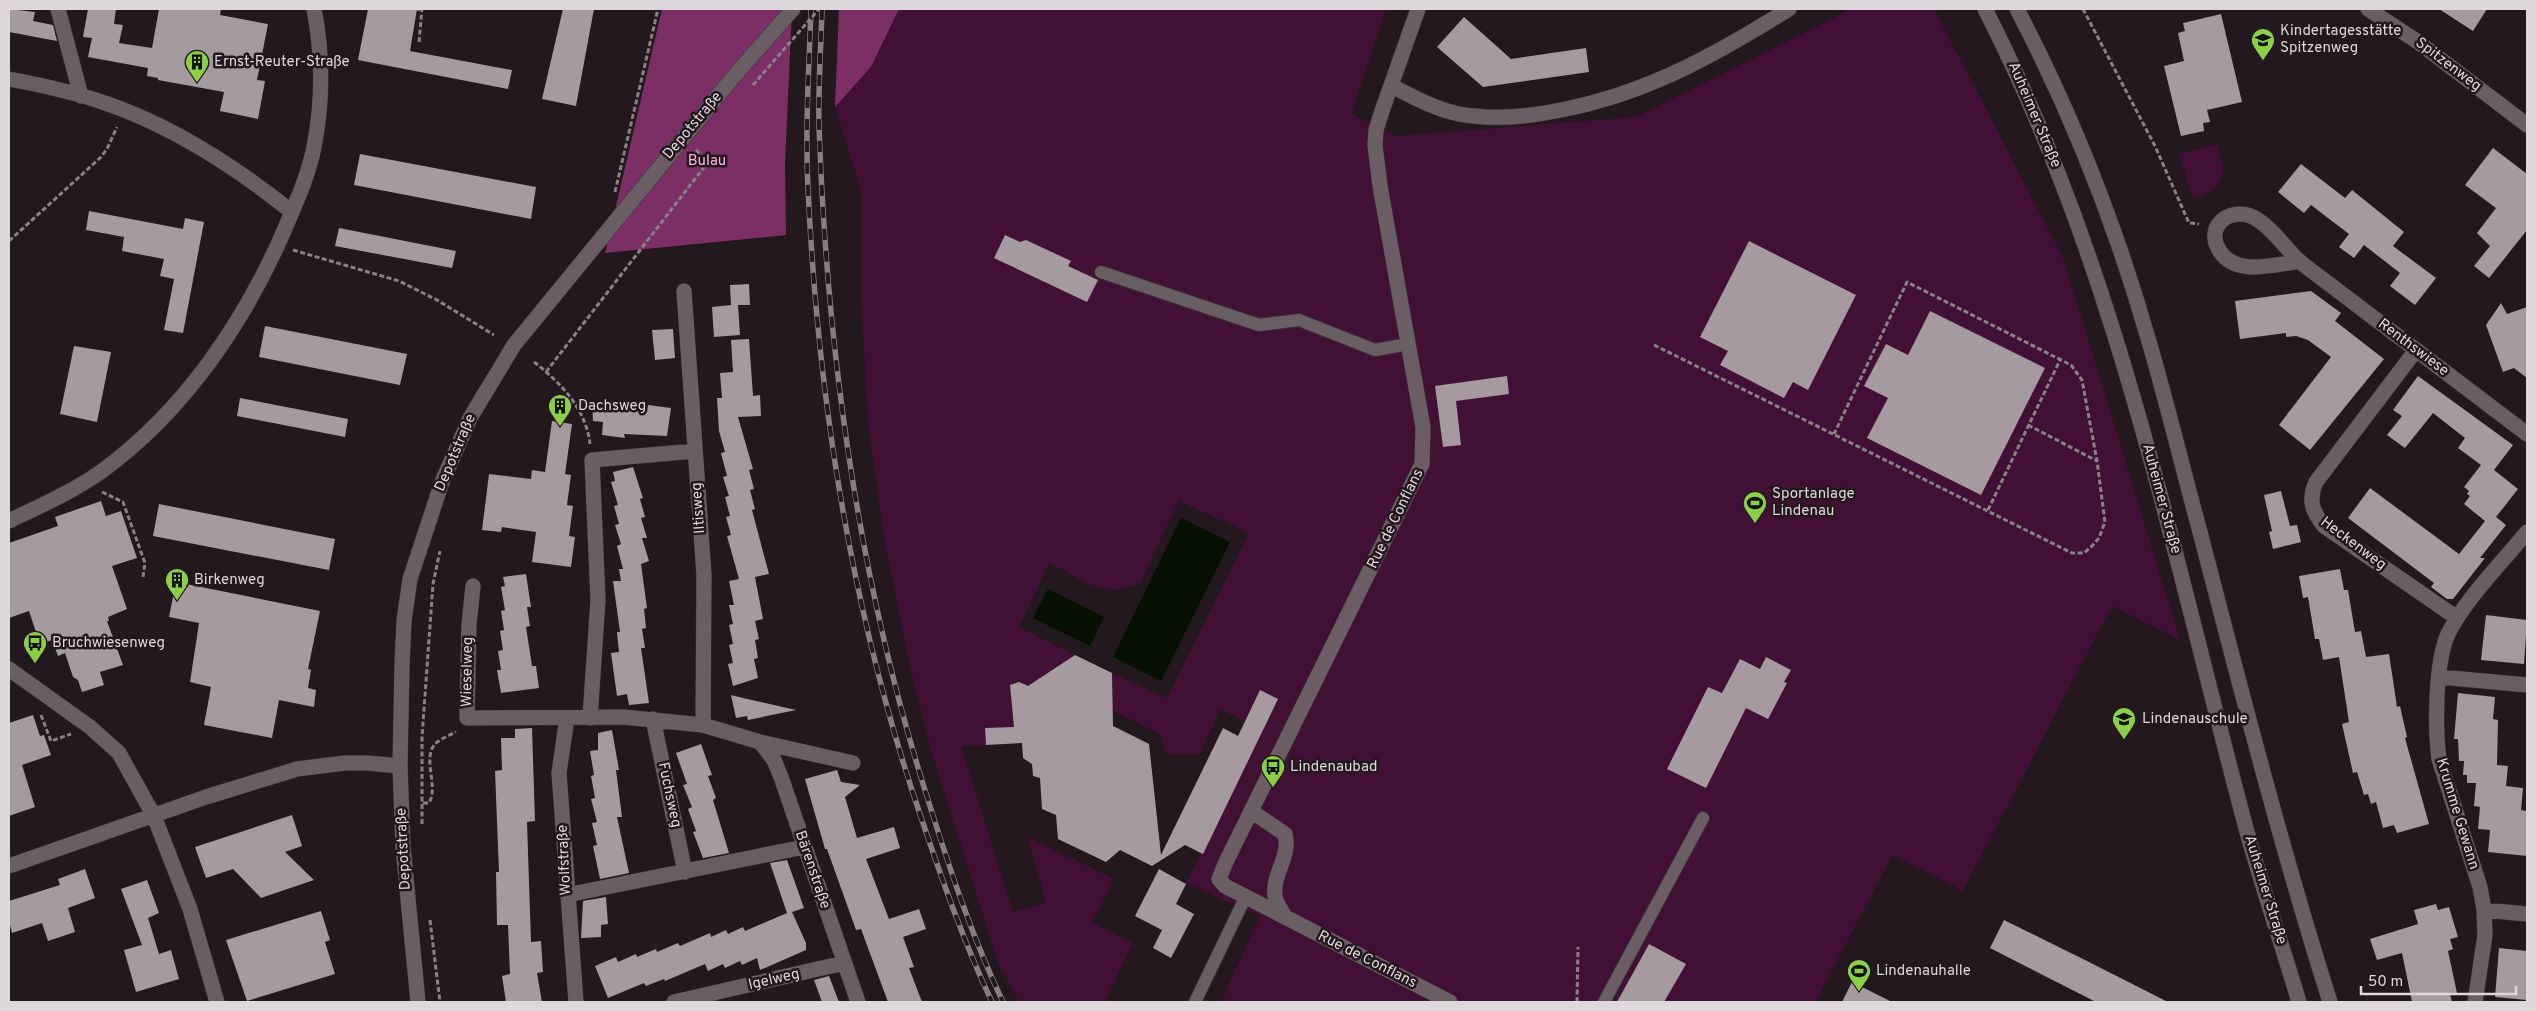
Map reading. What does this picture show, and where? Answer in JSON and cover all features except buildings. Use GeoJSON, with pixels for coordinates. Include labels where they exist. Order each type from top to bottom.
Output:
{"type":"FeatureCollection","features":[{"type":"Feature","properties":{"kind":"street"},"geometry":{"type":"LineString","coordinates":[[58,9],[81,96]]}},
{"type":"Feature","properties":{"kind":"street"},"geometry":{"type":"LineString","coordinates":[[9,520],[102,471],[149,429],[172,407],[210,362],[252,294],[278,246],[314,149],[321,95],[320,43],[314,9]]}},
{"type":"Feature","properties":{"kind":"street","name":"Depotstraße"},"geometry":{"type":"LineString","coordinates":[[418,1002],[404,856],[400,766],[404,621],[410,579],[442,482],[460,439],[484,392],[514,345],[735,75],[793,9]]}},
{"type":"Feature","properties":{"kind":"street","name":"Rue de Conflans"},"geometry":{"type":"LineString","coordinates":[[1418,9],[1376,130],[1376,159],[1423,427],[1422,464],[1219,879],[1225,886],[1285,918],[1450,1002]]}},
{"type":"Feature","properties":{"kind":"street"},"geometry":{"type":"LineString","coordinates":[[1392,86],[1423,102],[1459,114],[1506,117],[1545,114],[1615,98],[1655,83],[1726,48],[1789,9]]}},
{"type":"Feature","properties":{"kind":"street","name":"Auheimer Straße"},"geometry":{"type":"LineString","coordinates":[[1985,9],[2016,71],[2051,152],[2107,306],[2134,394],[2248,834],[2299,1002]]}},
{"type":"Feature","properties":{"kind":"street","name":"Auheimer Straße"},"geometry":{"type":"LineString","coordinates":[[2018,9],[2076,132],[2114,232],[2150,344],[2278,828],[2330,1002]]}},
{"type":"Feature","properties":{"kind":"street","name":"Spitzenweg"},"geometry":{"type":"LineString","coordinates":[[2368,9],[2418,42],[2527,125]]}},
{"type":"Feature","properties":{"kind":"street"},"geometry":{"type":"LineString","coordinates":[[9,79],[81,96],[124,111],[200,148],[263,189],[292,212]]}},
{"type":"Feature","properties":{"kind":"street","name":"Renthswiese"},"geometry":{"type":"LineString","coordinates":[[2217,226],[2227,217],[2236,214],[2248,215],[2259,220],[2299,261],[2527,434]]}},
{"type":"Feature","properties":{"kind":"street"},"geometry":{"type":"LineString","coordinates":[[2217,226],[2214,240],[2219,252],[2234,263],[2253,269],[2299,261]]}},
{"type":"Feature","properties":{"kind":"street","name":"Iltisweg"},"geometry":{"type":"LineString","coordinates":[[684,291],[704,575],[703,725]]}},
{"type":"Feature","properties":{"kind":"street","name":"Heckenweg"},"geometry":{"type":"LineString","coordinates":[[2416,350],[2316,482],[2311,493],[2311,504],[2315,515],[2324,526],[2457,618]]}},
{"type":"Feature","properties":{"kind":"street"},"geometry":{"type":"LineString","coordinates":[[590,718],[598,600],[592,460],[695,451]]}},
{"type":"Feature","properties":{"kind":"street","name":"Krumme Gewann"},"geometry":{"type":"LineString","coordinates":[[2474,1002],[2485,935],[2484,910],[2480,887],[2439,759],[2437,739],[2443,648],[2457,618],[2527,532]]}},
{"type":"Feature","properties":{"kind":"street","name":"Wieselweg"},"geometry":{"type":"LineString","coordinates":[[473,586],[469,625],[467,718],[567,718]]}},
{"type":"Feature","properties":{"kind":"street"},"geometry":{"type":"LineString","coordinates":[[9,669],[90,727],[119,753],[154,816],[190,909],[218,1002]]}},
{"type":"Feature","properties":{"kind":"street"},"geometry":{"type":"LineString","coordinates":[[2440,677],[2527,685]]}},
{"type":"Feature","properties":{"kind":"street"},"geometry":{"type":"LineString","coordinates":[[567,718],[653,719],[703,725],[760,742],[853,763]]}},
{"type":"Feature","properties":{"kind":"street","name":"Wolfstraße"},"geometry":{"type":"LineString","coordinates":[[567,718],[559,773],[566,895],[576,1002]]}},
{"type":"Feature","properties":{"kind":"street","name":"Fuchsweg"},"geometry":{"type":"LineString","coordinates":[[653,719],[685,872]]}},
{"type":"Feature","properties":{"kind":"street","name":"Bärenstraße"},"geometry":{"type":"LineString","coordinates":[[760,742],[774,760],[858,1002]]}},
{"type":"Feature","properties":{"kind":"street"},"geometry":{"type":"LineString","coordinates":[[9,866],[297,769],[322,765],[359,763],[400,766]]}},
{"type":"Feature","properties":{"kind":"street"},"geometry":{"type":"LineString","coordinates":[[1251,811],[1282,830],[1285,834],[1287,849],[1275,890],[1276,899],[1285,918]]}},
{"type":"Feature","properties":{"kind":"street"},"geometry":{"type":"LineString","coordinates":[[566,895],[804,848]]}},
{"type":"Feature","properties":{"kind":"street"},"geometry":{"type":"LineString","coordinates":[[2484,910],[2527,914]]}},
{"type":"Feature","properties":{"kind":"street","name":"Igelweg"},"geometry":{"type":"LineString","coordinates":[[674,1002],[844,964]]}},
{"type":"Feature","properties":{"kind":"lane"},"geometry":{"type":"LineString","coordinates":[[1100,272],[1259,325],[1300,320],[1375,350],[1408,344]]}},
{"type":"Feature","properties":{"kind":"lane"},"geometry":{"type":"LineString","coordinates":[[1604,1002],[1702,818]]}},
{"type":"Feature","properties":{"kind":"lane"},"geometry":{"type":"LineString","coordinates":[[1195,1002],[1246,896]]}},
{"type":"Feature","properties":{"kind":"path"},"geometry":{"type":"LineString","coordinates":[[415,9],[422,9],[419,42]]}},
{"type":"Feature","properties":{"kind":"path"},"geometry":{"type":"LineString","coordinates":[[613,202],[658,9]]}},
{"type":"Feature","properties":{"kind":"path"},"geometry":{"type":"LineString","coordinates":[[746,92],[819,9]]}},
{"type":"Feature","properties":{"kind":"path"},"geometry":{"type":"LineString","coordinates":[[2083,9],[2155,146],[2189,223],[2217,226]]}},
{"type":"Feature","properties":{"kind":"path"},"geometry":{"type":"LineString","coordinates":[[9,241],[100,158],[107,149],[124,111]]}},
{"type":"Feature","properties":{"kind":"path"},"geometry":{"type":"LineString","coordinates":[[690,157],[702,143]]}},
{"type":"Feature","properties":{"kind":"path"},"geometry":{"type":"LineString","coordinates":[[546,372],[708,162],[696,150]]}},
{"type":"Feature","properties":{"kind":"path"},"geometry":{"type":"LineString","coordinates":[[278,246],[398,281],[437,300],[494,335]]}},
{"type":"Feature","properties":{"kind":"path"},"geometry":{"type":"LineString","coordinates":[[1654,345],[2072,553],[2084,552],[2099,538],[2105,522],[2098,461],[2082,380],[2071,365],[2061,358],[1907,282],[1834,434]]}},
{"type":"Feature","properties":{"kind":"path"},"geometry":{"type":"LineString","coordinates":[[1988,510],[2061,358]]}},
{"type":"Feature","properties":{"kind":"path"},"geometry":{"type":"LineString","coordinates":[[534,362],[564,390],[586,421],[592,460]]}},
{"type":"Feature","properties":{"kind":"path"},"geometry":{"type":"LineString","coordinates":[[2028,425],[2098,461]]}},
{"type":"Feature","properties":{"kind":"path"},"geometry":{"type":"LineString","coordinates":[[83,482],[123,502],[145,564],[143,577]]}},
{"type":"Feature","properties":{"kind":"path"},"geometry":{"type":"LineString","coordinates":[[421,832],[423,803],[422,737],[433,584],[442,542]]}},
{"type":"Feature","properties":{"kind":"path"},"geometry":{"type":"LineString","coordinates":[[423,803],[429,803],[433,796],[431,751],[436,743],[459,730],[467,718]]}},
{"type":"Feature","properties":{"kind":"path"},"geometry":{"type":"LineString","coordinates":[[430,917],[440,1002]]}},
{"type":"Feature","properties":{"kind":"path"},"geometry":{"type":"LineString","coordinates":[[1577,1002],[1578,947]]}},
{"type":"Feature","properties":{"kind":"shaded area","name":"Sportanlage Lindenau"},"geometry":{"type":"Polygon","coordinates":[[[899,9],[1386,9],[1351,114],[1397,136],[1636,117],[1851,9],[1934,9],[2063,257],[2180,640],[2112,606],[1963,891],[1892,855],[1816,1002],[1221,1002],[1260,916],[1186,883],[1278,699],[1260,690],[1245,721],[1220,709],[1200,754],[1167,755],[1160,734],[1113,711],[1112,673],[1167,698],[1249,533],[1179,501],[1140,583],[1126,588],[1103,588],[1082,581],[1049,563],[1019,627],[1075,655],[1014,727],[985,728],[986,745],[961,746],[1013,912],[1046,903],[1028,837],[1114,879],[1092,923],[1133,943],[1105,1002],[1019,1002],[998,962],[930,747],[910,666],[885,542],[869,430],[861,301],[861,190],[835,107],[871,67],[899,9]]]}},
{"type":"Feature","properties":{"kind":"shaded area"},"geometry":{"type":"Polygon","coordinates":[[[2217,144],[2224,171],[2215,189],[2193,199],[2179,154],[2217,144]]]}},
{"type":"Feature","properties":{"kind":"shaded area"},"geometry":{"type":"Polygon","coordinates":[[[1181,518],[1230,542],[1161,681],[1113,657],[1181,518]]]}},
{"type":"Feature","properties":{"kind":"shaded area"},"geometry":{"type":"Polygon","coordinates":[[[1048,589],[1104,617],[1090,646],[1033,618],[1048,589]]]}},
{"type":"Feature","properties":{"kind":"green space","name":"Bulau"},"geometry":{"type":"Polygon","coordinates":[[[662,9],[792,9],[785,163],[786,235],[605,253],[662,9]]]}},
{"type":"Feature","properties":{"kind":"green space"},"geometry":{"type":"Polygon","coordinates":[[[839,9],[899,9],[871,67],[835,107],[839,9]]]}},
{"type":"Feature","properties":{"kind":"railway"},"geometry":{"type":"LineString","coordinates":[[811,9],[807,143],[813,269],[820,350],[843,512],[877,670],[899,749],[947,893],[992,1002]]}},
{"type":"Feature","properties":{"kind":"railway"},"geometry":{"type":"LineString","coordinates":[[822,9],[819,126],[823,213],[839,385],[866,555],[905,723],[930,806],[963,906],[1003,1002]]}},
{"type":"Feature","properties":{"kind":"place","name":"Kindertagesstätte Spitzenweg"},"geometry":{"type":"Point","coordinates":[2263,61]}},
{"type":"Feature","properties":{"kind":"place","name":"Ernst-Reuter-Straße"},"geometry":{"type":"Point","coordinates":[197,83]}},
{"type":"Feature","properties":{"kind":"place","name":"Dachsweg"},"geometry":{"type":"Point","coordinates":[560,427]}},
{"type":"Feature","properties":{"kind":"place","name":"Sportanlage Lindenau"},"geometry":{"type":"Point","coordinates":[1755,524]}},
{"type":"Feature","properties":{"kind":"place","name":"Birkenweg"},"geometry":{"type":"Point","coordinates":[177,601]}},
{"type":"Feature","properties":{"kind":"place","name":"Bruchwiesenweg"},"geometry":{"type":"Point","coordinates":[35,664]}},
{"type":"Feature","properties":{"kind":"place","name":"Lindenauschule"},"geometry":{"type":"Point","coordinates":[2124,740]}},
{"type":"Feature","properties":{"kind":"place","name":"Lindenaubad"},"geometry":{"type":"Point","coordinates":[1273,788]}},
{"type":"Feature","properties":{"kind":"place","name":"Lindenauhalle"},"geometry":{"type":"Point","coordinates":[1859,992]}}]}
